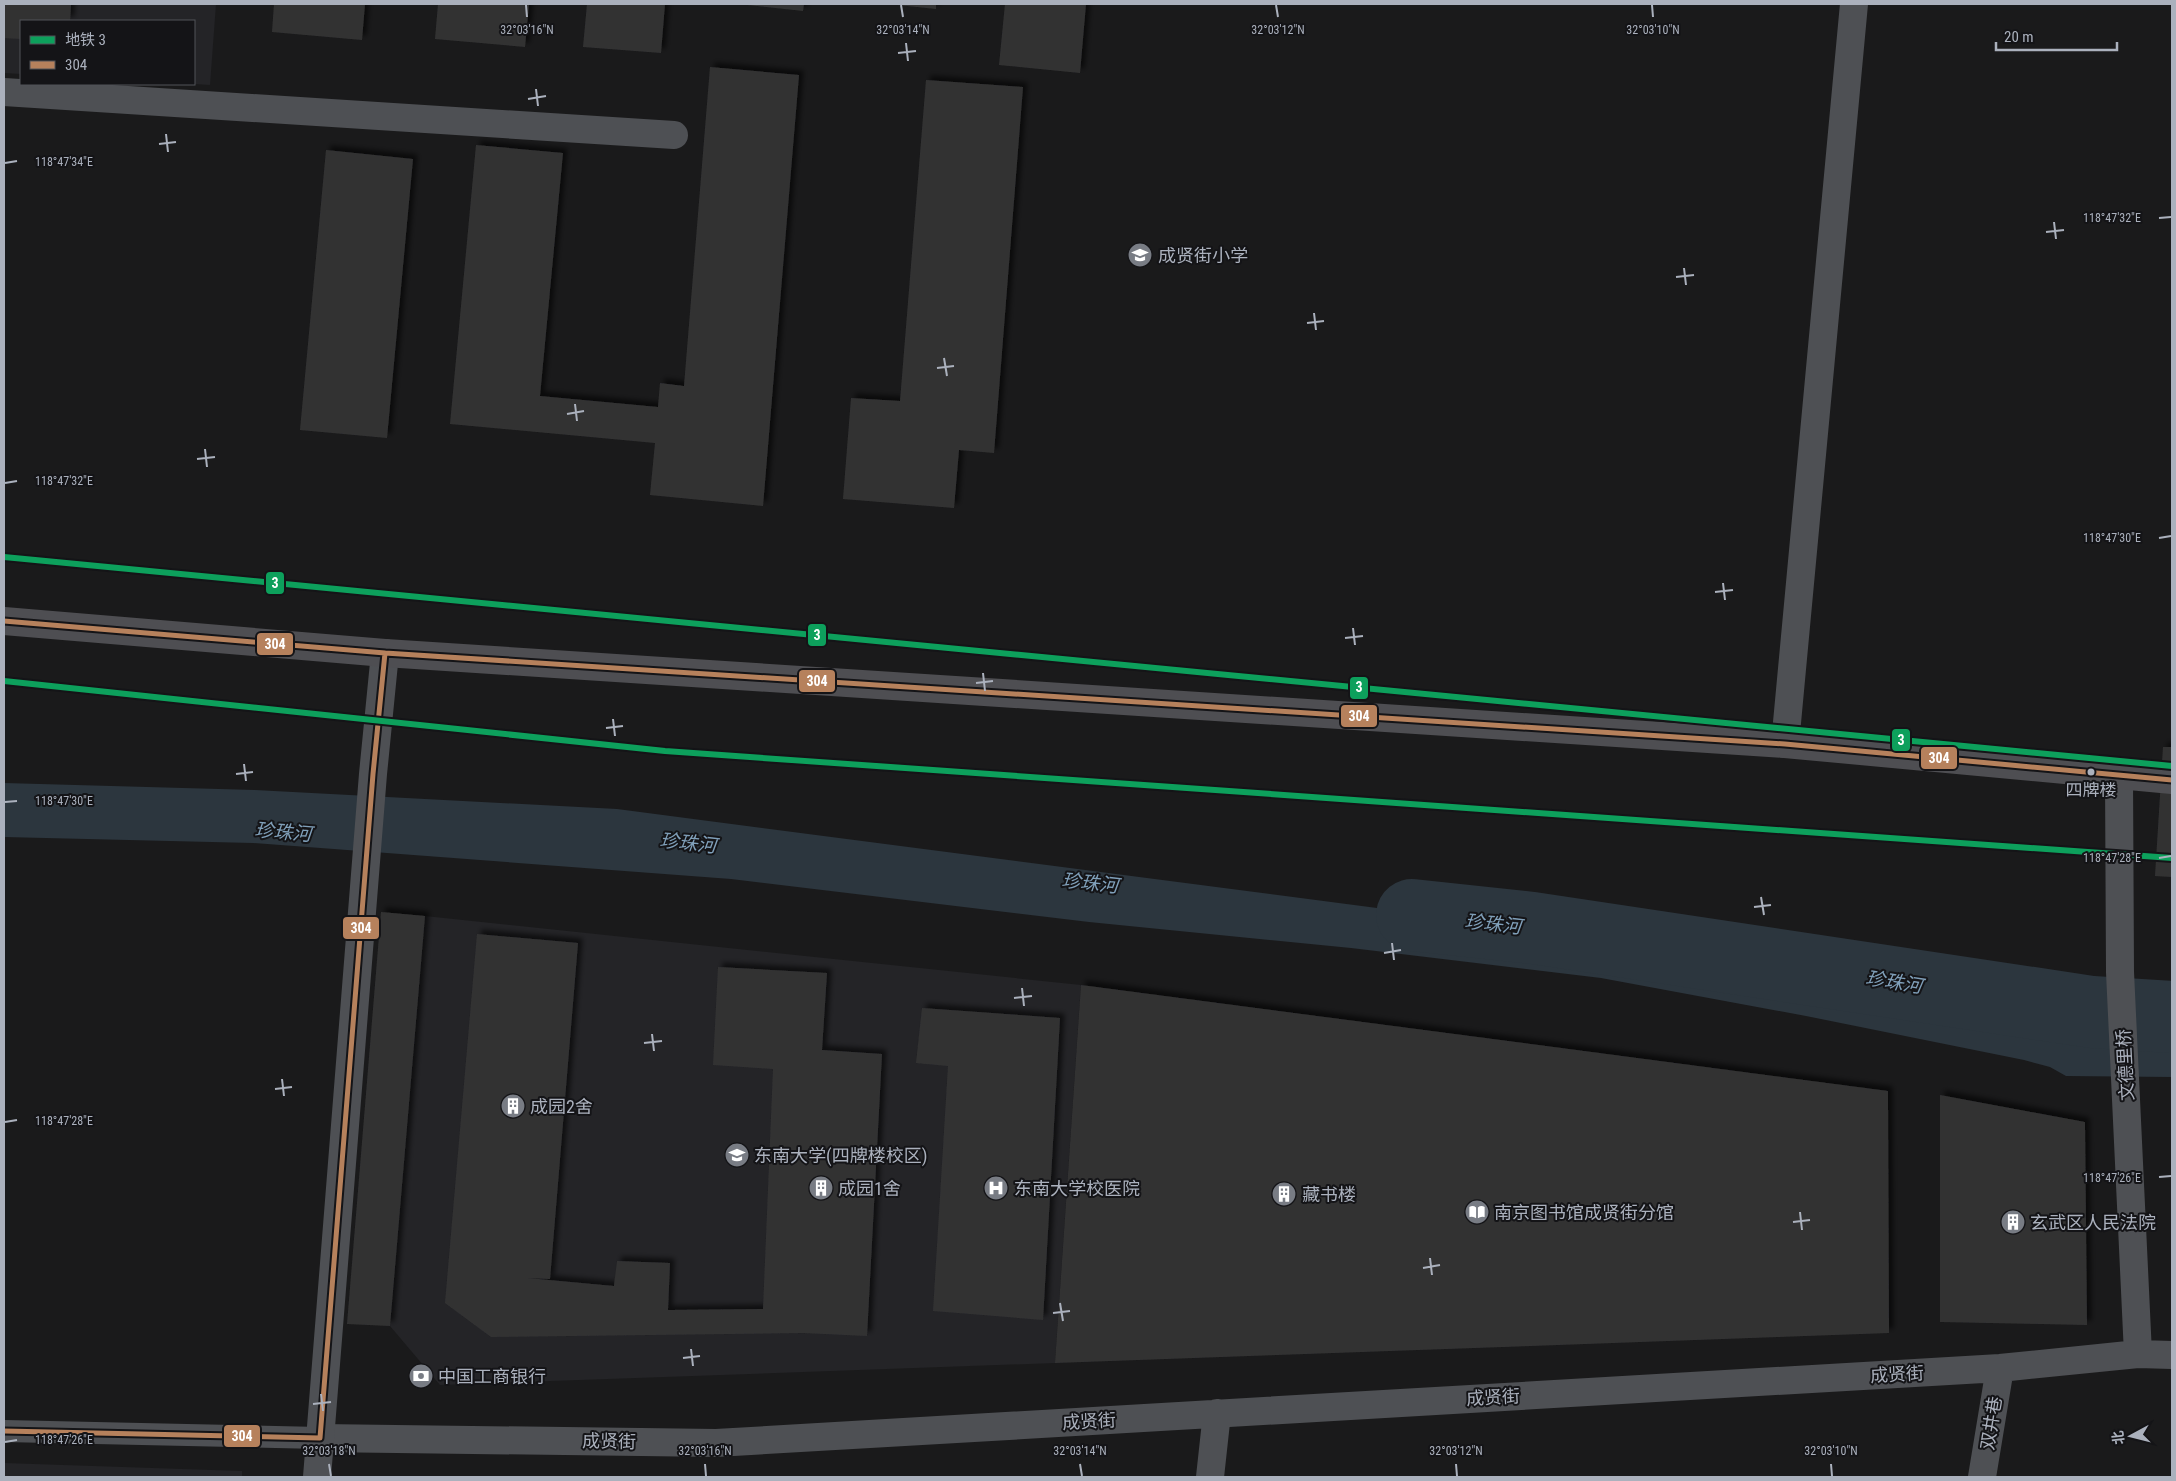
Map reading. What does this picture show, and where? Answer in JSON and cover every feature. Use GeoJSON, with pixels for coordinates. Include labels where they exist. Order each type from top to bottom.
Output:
{"type":"FeatureCollection","features":[{"type":"Feature","properties":{"kind":"main road"},"geometry":{"type":"LineString","coordinates":[[4,621],[385,654],[1785,744],[2119,777],[2172,780]]}},
{"type":"Feature","properties":{"kind":"street"},"geometry":{"type":"LineString","coordinates":[[1785,744],[1854,4]]}},
{"type":"Feature","properties":{"kind":"street"},"geometry":{"type":"LineString","coordinates":[[4,92],[674,135]]}},
{"type":"Feature","properties":{"kind":"street"},"geometry":{"type":"LineString","coordinates":[[317,1477],[373,774],[385,654]]}},
{"type":"Feature","properties":{"kind":"street","name":"文德里桥"},"geometry":{"type":"LineString","coordinates":[[2119,777],[2120,972],[2138,1354]]}},
{"type":"Feature","properties":{"kind":"street","name":"成贤街"},"geometry":{"type":"LineString","coordinates":[[320,1438],[716,1443],[2000,1368],[2138,1354],[2172,1355]]}},
{"type":"Feature","properties":{"kind":"street","name":"双井巷"},"geometry":{"type":"LineString","coordinates":[[1982,1477],[2000,1368]]}},
{"type":"Feature","properties":{"kind":"street"},"geometry":{"type":"LineString","coordinates":[[1210,1477],[1217,1413]]}},
{"type":"Feature","properties":{"kind":"lane","name":"成贤街"},"geometry":{"type":"LineString","coordinates":[[4,1431],[320,1438]]}},
{"type":"Feature","properties":{"kind":"shaded area"},"geometry":{"type":"Polygon","coordinates":[[[4,4],[216,4],[210,85],[195,84],[195,20],[20,20],[20,74],[4,73],[4,4]]]}},
{"type":"Feature","properties":{"kind":"shaded area","name":"东南大学(四牌楼校区)"},"geometry":{"type":"Polygon","coordinates":[[[425,916],[1081,985],[1055,1363],[440,1385],[390,1326],[425,916]]]}},
{"type":"Feature","properties":{"kind":"shaded area"},"geometry":{"type":"Polygon","coordinates":[[[4,1463],[242,1471],[242,1477],[4,1477],[4,1463]]]}},
{"type":"Feature","properties":{"kind":"water"},"geometry":{"type":"Polygon","coordinates":[[[4,783],[255,790],[617,809],[1546,930],[1803,974],[1911,999],[2068,1030],[2172,1031],[2172,1077],[2066,1076],[2050,1067],[2024,1060],[1806,1016],[1601,978],[1351,948],[1089,922],[731,879],[253,843],[4,837],[4,783]]]}},
{"type":"Feature","properties":{"kind":"building"},"geometry":{"type":"Polygon","coordinates":[[[4,4],[71,4],[70,20],[20,20],[20,39],[4,38],[4,4]]]}},
{"type":"Feature","properties":{"kind":"building"},"geometry":{"type":"Polygon","coordinates":[[[274,4],[365,4],[362,40],[272,32],[274,4]]]}},
{"type":"Feature","properties":{"kind":"building"},"geometry":{"type":"Polygon","coordinates":[[[438,4],[529,4],[525,47],[435,39],[438,4]]]}},
{"type":"Feature","properties":{"kind":"building"},"geometry":{"type":"Polygon","coordinates":[[[587,4],[665,4],[661,53],[583,47],[587,4]]]}},
{"type":"Feature","properties":{"kind":"building"},"geometry":{"type":"Polygon","coordinates":[[[738,4],[804,4],[803,11],[738,4]]]}},
{"type":"Feature","properties":{"kind":"building"},"geometry":{"type":"Polygon","coordinates":[[[888,4],[936,4],[936,9],[888,4]]]}},
{"type":"Feature","properties":{"kind":"building"},"geometry":{"type":"Polygon","coordinates":[[[1005,4],[1086,4],[1080,73],[999,65],[1005,4]]]}},
{"type":"Feature","properties":{"kind":"building"},"geometry":{"type":"Polygon","coordinates":[[[710,67],[799,75],[763,506],[650,495],[655,443],[450,424],[476,145],[563,153],[540,396],[658,407],[660,383],[684,386],[710,67]]]}},
{"type":"Feature","properties":{"kind":"building"},"geometry":{"type":"Polygon","coordinates":[[[926,80],[1023,87],[994,453],[959,450],[954,508],[843,499],[851,398],[900,401],[926,80]]]}},
{"type":"Feature","properties":{"kind":"building"},"geometry":{"type":"Polygon","coordinates":[[[326,150],[413,159],[387,438],[300,430],[326,150]]]}},
{"type":"Feature","properties":{"kind":"building"},"geometry":{"type":"Polygon","coordinates":[[[2163,747],[2172,747],[2172,877],[2155,876],[2163,747]]]}},
{"type":"Feature","properties":{"kind":"building"},"geometry":{"type":"Polygon","coordinates":[[[381,912],[425,916],[390,1326],[347,1324],[381,912]]]}},
{"type":"Feature","properties":{"kind":"building"},"geometry":{"type":"Polygon","coordinates":[[[477,934],[578,943],[550,1279],[527,1278],[614,1286],[617,1261],[670,1263],[668,1310],[763,1309],[773,1069],[713,1065],[718,967],[827,973],[822,1050],[882,1054],[867,1336],[803,1333],[491,1337],[445,1303],[477,934]]]}},
{"type":"Feature","properties":{"kind":"building","name":"南京图书馆成贤街分馆"},"geometry":{"type":"Polygon","coordinates":[[[1081,985],[1888,1091],[1889,1333],[1055,1363],[1081,985]]]}},
{"type":"Feature","properties":{"kind":"building","name":"东南大学校医院"},"geometry":{"type":"Polygon","coordinates":[[[922,1008],[1060,1018],[1043,1320],[933,1311],[948,1066],[916,1063],[922,1008]]]}},
{"type":"Feature","properties":{"kind":"building","name":"玄武区人民法院"},"geometry":{"type":"Polygon","coordinates":[[[1940,1095],[2085,1122],[2087,1325],[1940,1322],[1940,1095]]]}},
{"type":"Feature","properties":{"kind":"waterway","name":"珍珠河"},"geometry":{"type":"LineString","coordinates":[[1412,915],[1533,928],[2092,1012],[2172,1017]]}},
{"type":"Feature","properties":{"kind":"metro line","name":"3"},"geometry":{"type":"LineString","coordinates":[[4,557],[2172,766]]}},
{"type":"Feature","properties":{"kind":"metro line","name":"3"},"geometry":{"type":"LineString","coordinates":[[4,681],[665,751],[2172,858]]}},
{"type":"Feature","properties":{"kind":"transit line","name":"304"},"geometry":{"type":"LineString","coordinates":[[4,621],[385,653],[1785,744],[2172,780]]}},
{"type":"Feature","properties":{"kind":"transit line","name":"304"},"geometry":{"type":"LineString","coordinates":[[4,1431],[320,1438],[373,774],[385,653]]}},
{"type":"Feature","properties":{"kind":"place","name":"成贤街小学"},"geometry":{"type":"Point","coordinates":[1140,255]}},
{"type":"Feature","properties":{"kind":"place","name":"四牌楼"},"geometry":{"type":"Point","coordinates":[2091,772]}},
{"type":"Feature","properties":{"kind":"place","name":"成园2舍"},"geometry":{"type":"Point","coordinates":[513,1106]}},
{"type":"Feature","properties":{"kind":"place","name":"东南大学(四牌楼校区)"},"geometry":{"type":"Point","coordinates":[737,1155]}},
{"type":"Feature","properties":{"kind":"place","name":"成园1舍"},"geometry":{"type":"Point","coordinates":[821,1188]}},
{"type":"Feature","properties":{"kind":"place","name":"东南大学校医院"},"geometry":{"type":"Point","coordinates":[996,1188]}},
{"type":"Feature","properties":{"kind":"place","name":"藏书楼"},"geometry":{"type":"Point","coordinates":[1284,1194]}},
{"type":"Feature","properties":{"kind":"place","name":"南京图书馆成贤街分馆"},"geometry":{"type":"Point","coordinates":[1477,1212]}},
{"type":"Feature","properties":{"kind":"place","name":"玄武区人民法院"},"geometry":{"type":"Point","coordinates":[2013,1222]}},
{"type":"Feature","properties":{"kind":"place","name":"中国工商银行"},"geometry":{"type":"Point","coordinates":[421,1376]}}]}
